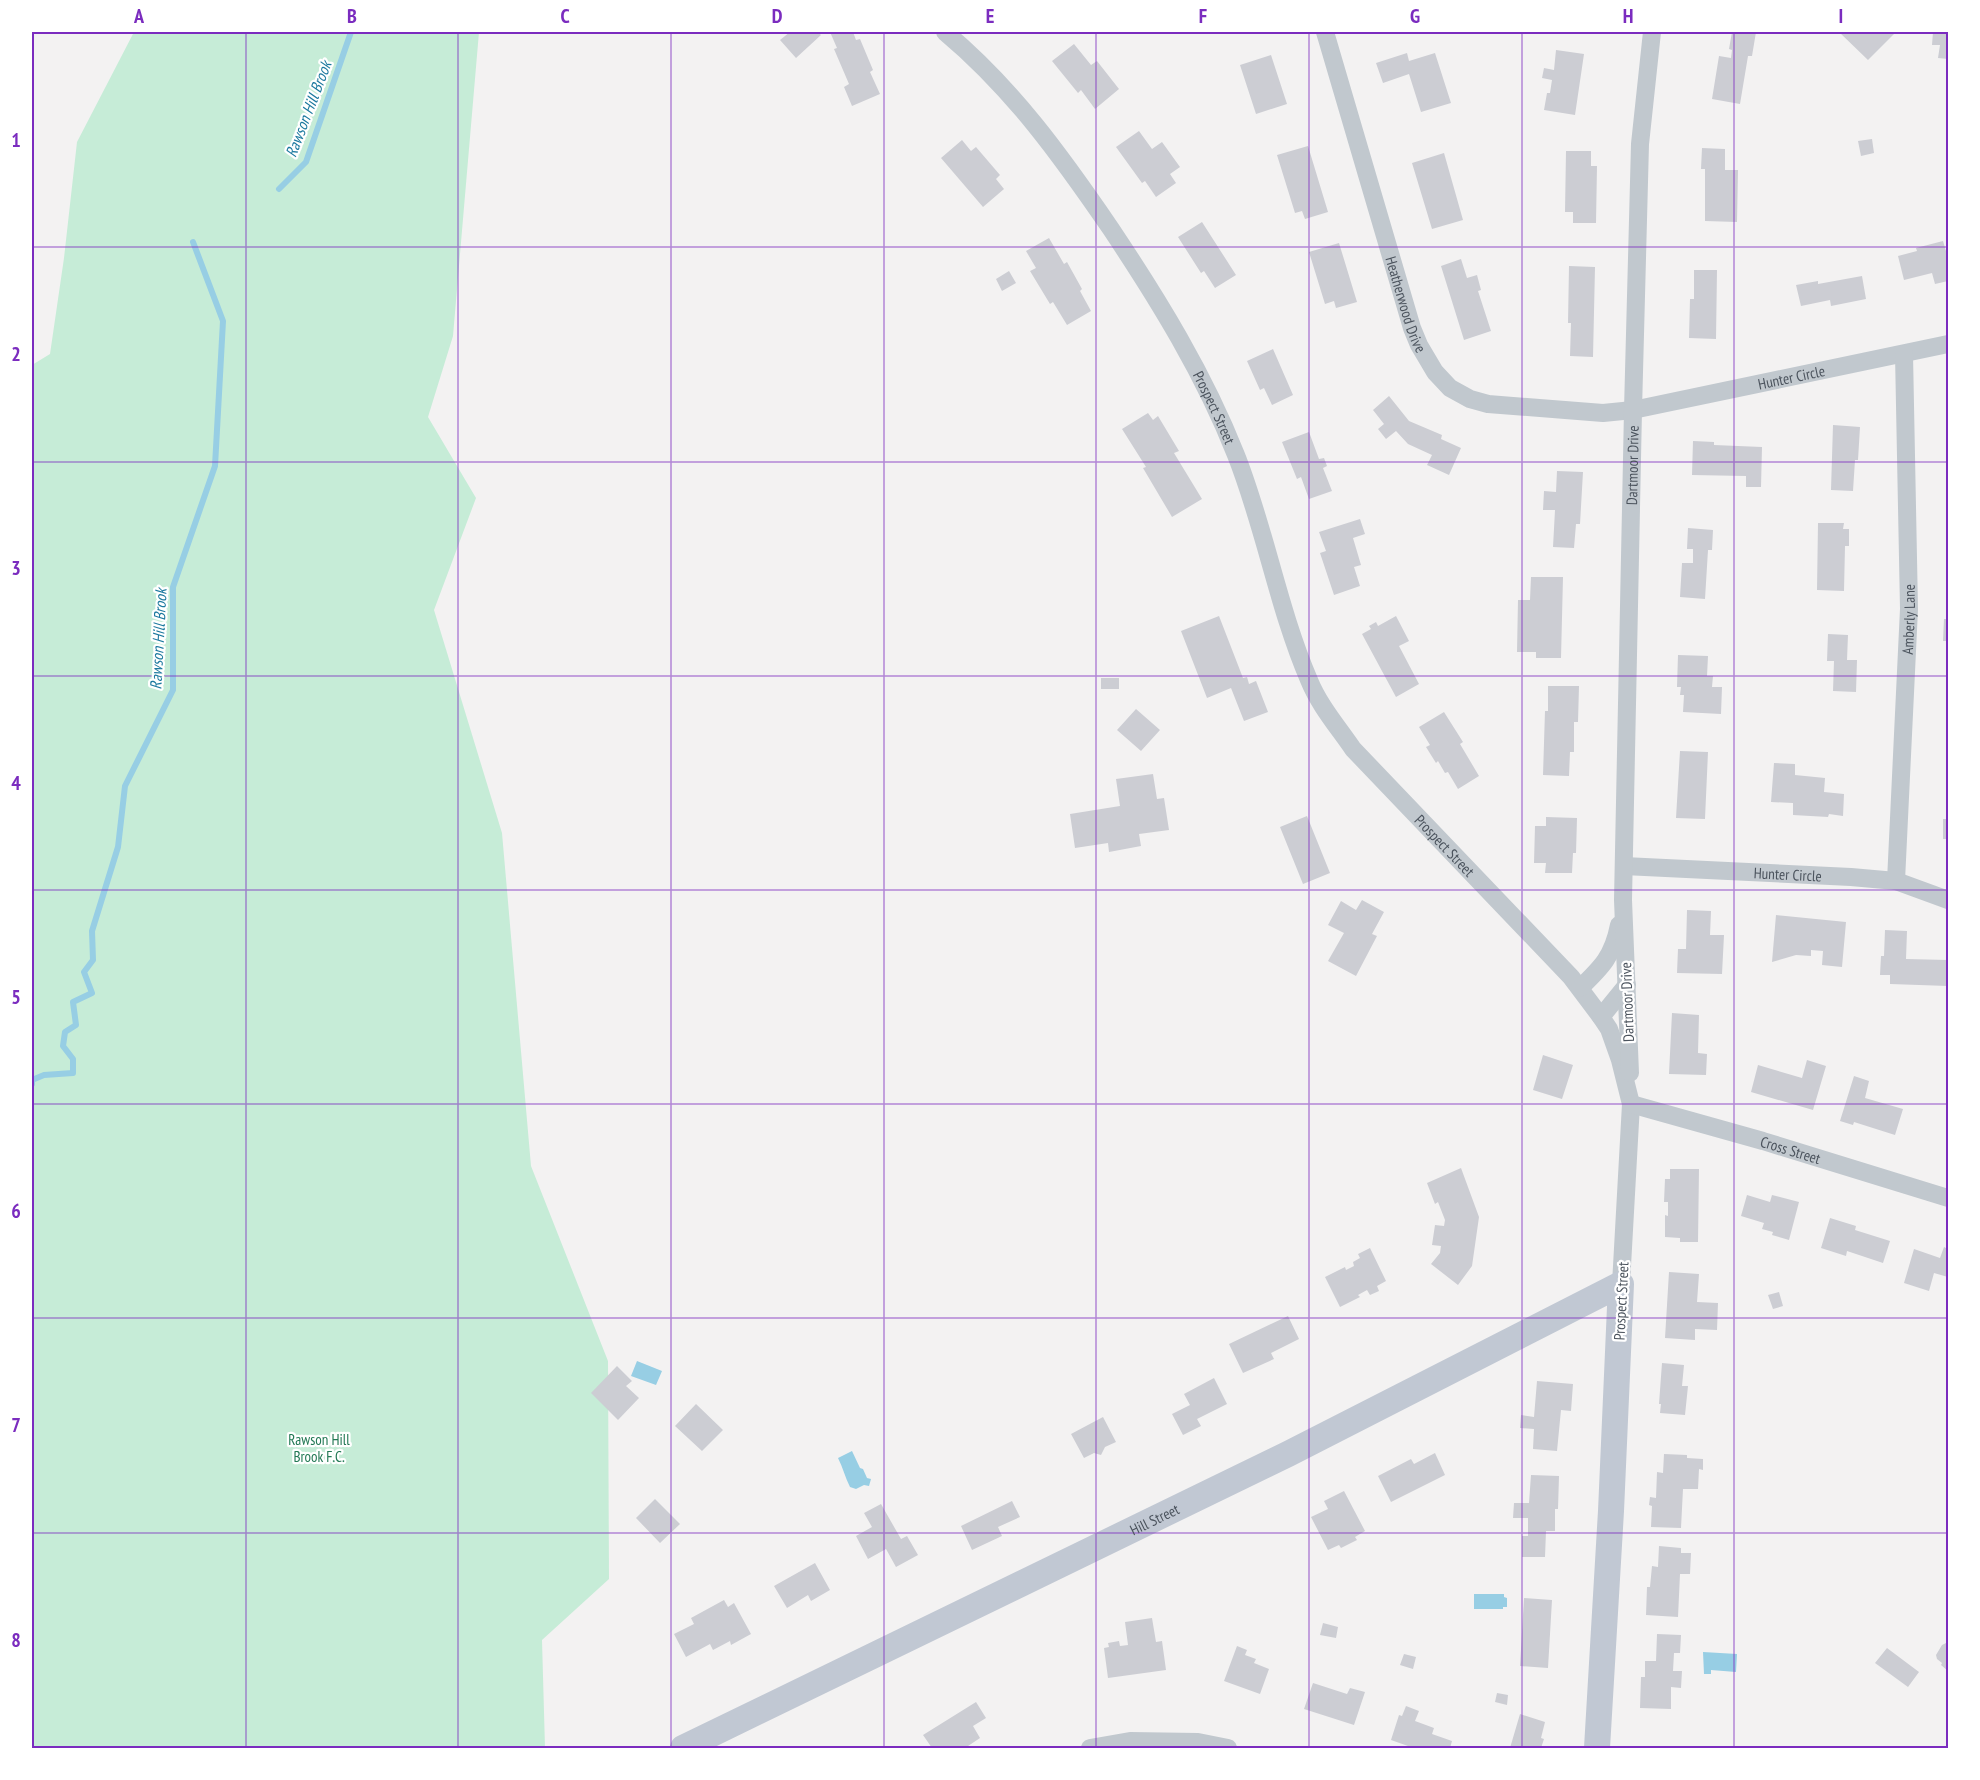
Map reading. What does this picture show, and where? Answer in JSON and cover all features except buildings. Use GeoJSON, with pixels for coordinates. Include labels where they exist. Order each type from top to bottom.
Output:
{"type":"FeatureCollection","features":[{"type":"Feature","properties":{"kind":"street","name":"Prospect Street"},"geometry":{"type":"LineString","coordinates":[[945,32],[1009,92],[1047,138],[1153,292],[1184,345],[1213,400],[1237,457],[1309,682],[1334,723],[1353,749],[1580,988],[1601,1017],[1620,1060],[1631,1104],[1597,1749]]}},
{"type":"Feature","properties":{"kind":"street","name":"Heatherwood Drive"},"geometry":{"type":"LineString","coordinates":[[1324,32],[1412,328],[1435,372],[1457,392],[1488,404],[1603,413],[1633,410]]}},
{"type":"Feature","properties":{"kind":"street","name":"Dartmoor Drive"},"geometry":{"type":"LineString","coordinates":[[1631,1104],[1623,900],[1640,144],[1652,32]]}},
{"type":"Feature","properties":{"kind":"street","name":"Hunter Circle"},"geometry":{"type":"LineString","coordinates":[[1633,410],[1948,344]]}},
{"type":"Feature","properties":{"kind":"street","name":"Amberly Lane"},"geometry":{"type":"LineString","coordinates":[[1896,881],[1909,609],[1904,354]]}},
{"type":"Feature","properties":{"kind":"street","name":"Hunter Circle"},"geometry":{"type":"LineString","coordinates":[[1624,866],[1896,881],[1948,900]]}},
{"type":"Feature","properties":{"kind":"street","name":"Dartmoor Drive"},"geometry":{"type":"LineString","coordinates":[[1580,988],[1601,968],[1612,951],[1623,900]]}},
{"type":"Feature","properties":{"kind":"street"},"geometry":{"type":"LineString","coordinates":[[1601,1017],[1627,985]]}},
{"type":"Feature","properties":{"kind":"street","name":"Cross Street"},"geometry":{"type":"LineString","coordinates":[[1631,1104],[1948,1198]]}},
{"type":"Feature","properties":{"kind":"street","name":"Hill Street"},"geometry":{"type":"LineString","coordinates":[[683,1749],[1288,1454],[1621,1284]]}},
{"type":"Feature","properties":{"kind":"street"},"geometry":{"type":"LineString","coordinates":[[1090,1749],[1130,1741],[1198,1742],[1228,1749]]}},
{"type":"Feature","properties":{"kind":"green space","name":"Rawson Hill Brook F.C."},"geometry":{"type":"Polygon","coordinates":[[[134,32],[479,32],[453,336],[428,417],[476,498],[434,610],[502,833],[531,1166],[608,1361],[609,1579],[542,1640],[545,1748],[32,1748],[32,365],[50,354],[77,142],[134,32]]]}},
{"type":"Feature","properties":{"kind":"water"},"geometry":{"type":"Polygon","coordinates":[[[637,1361],[662,1371],[656,1385],[631,1376],[637,1361]]]}},
{"type":"Feature","properties":{"kind":"water"},"geometry":{"type":"Polygon","coordinates":[[[852,1451],[860,1468],[863,1469],[867,1478],[871,1479],[869,1486],[864,1485],[856,1489],[850,1487],[838,1458],[852,1451]]]}},
{"type":"Feature","properties":{"kind":"water"},"geometry":{"type":"Polygon","coordinates":[[[1474,1594],[1504,1594],[1507,1598],[1507,1607],[1474,1609],[1474,1594]]]}},
{"type":"Feature","properties":{"kind":"water"},"geometry":{"type":"Polygon","coordinates":[[[1703,1652],[1737,1654],[1736,1672],[1711,1670],[1711,1674],[1704,1674],[1703,1652]]]}},
{"type":"Feature","properties":{"kind":"waterway","name":"Rawson Hill Brook"},"geometry":{"type":"LineString","coordinates":[[279,189],[306,162],[351,32]]}},
{"type":"Feature","properties":{"kind":"waterway","name":"Rawson Hill Brook"},"geometry":{"type":"LineString","coordinates":[[32,1084],[32,1080],[44,1075],[73,1073],[73,1059],[63,1046],[65,1032],[76,1025],[73,1002],[92,993],[84,972],[93,960],[92,931],[118,847],[125,786],[173,690],[173,587],[215,466],[223,321],[193,242]]}}]}
